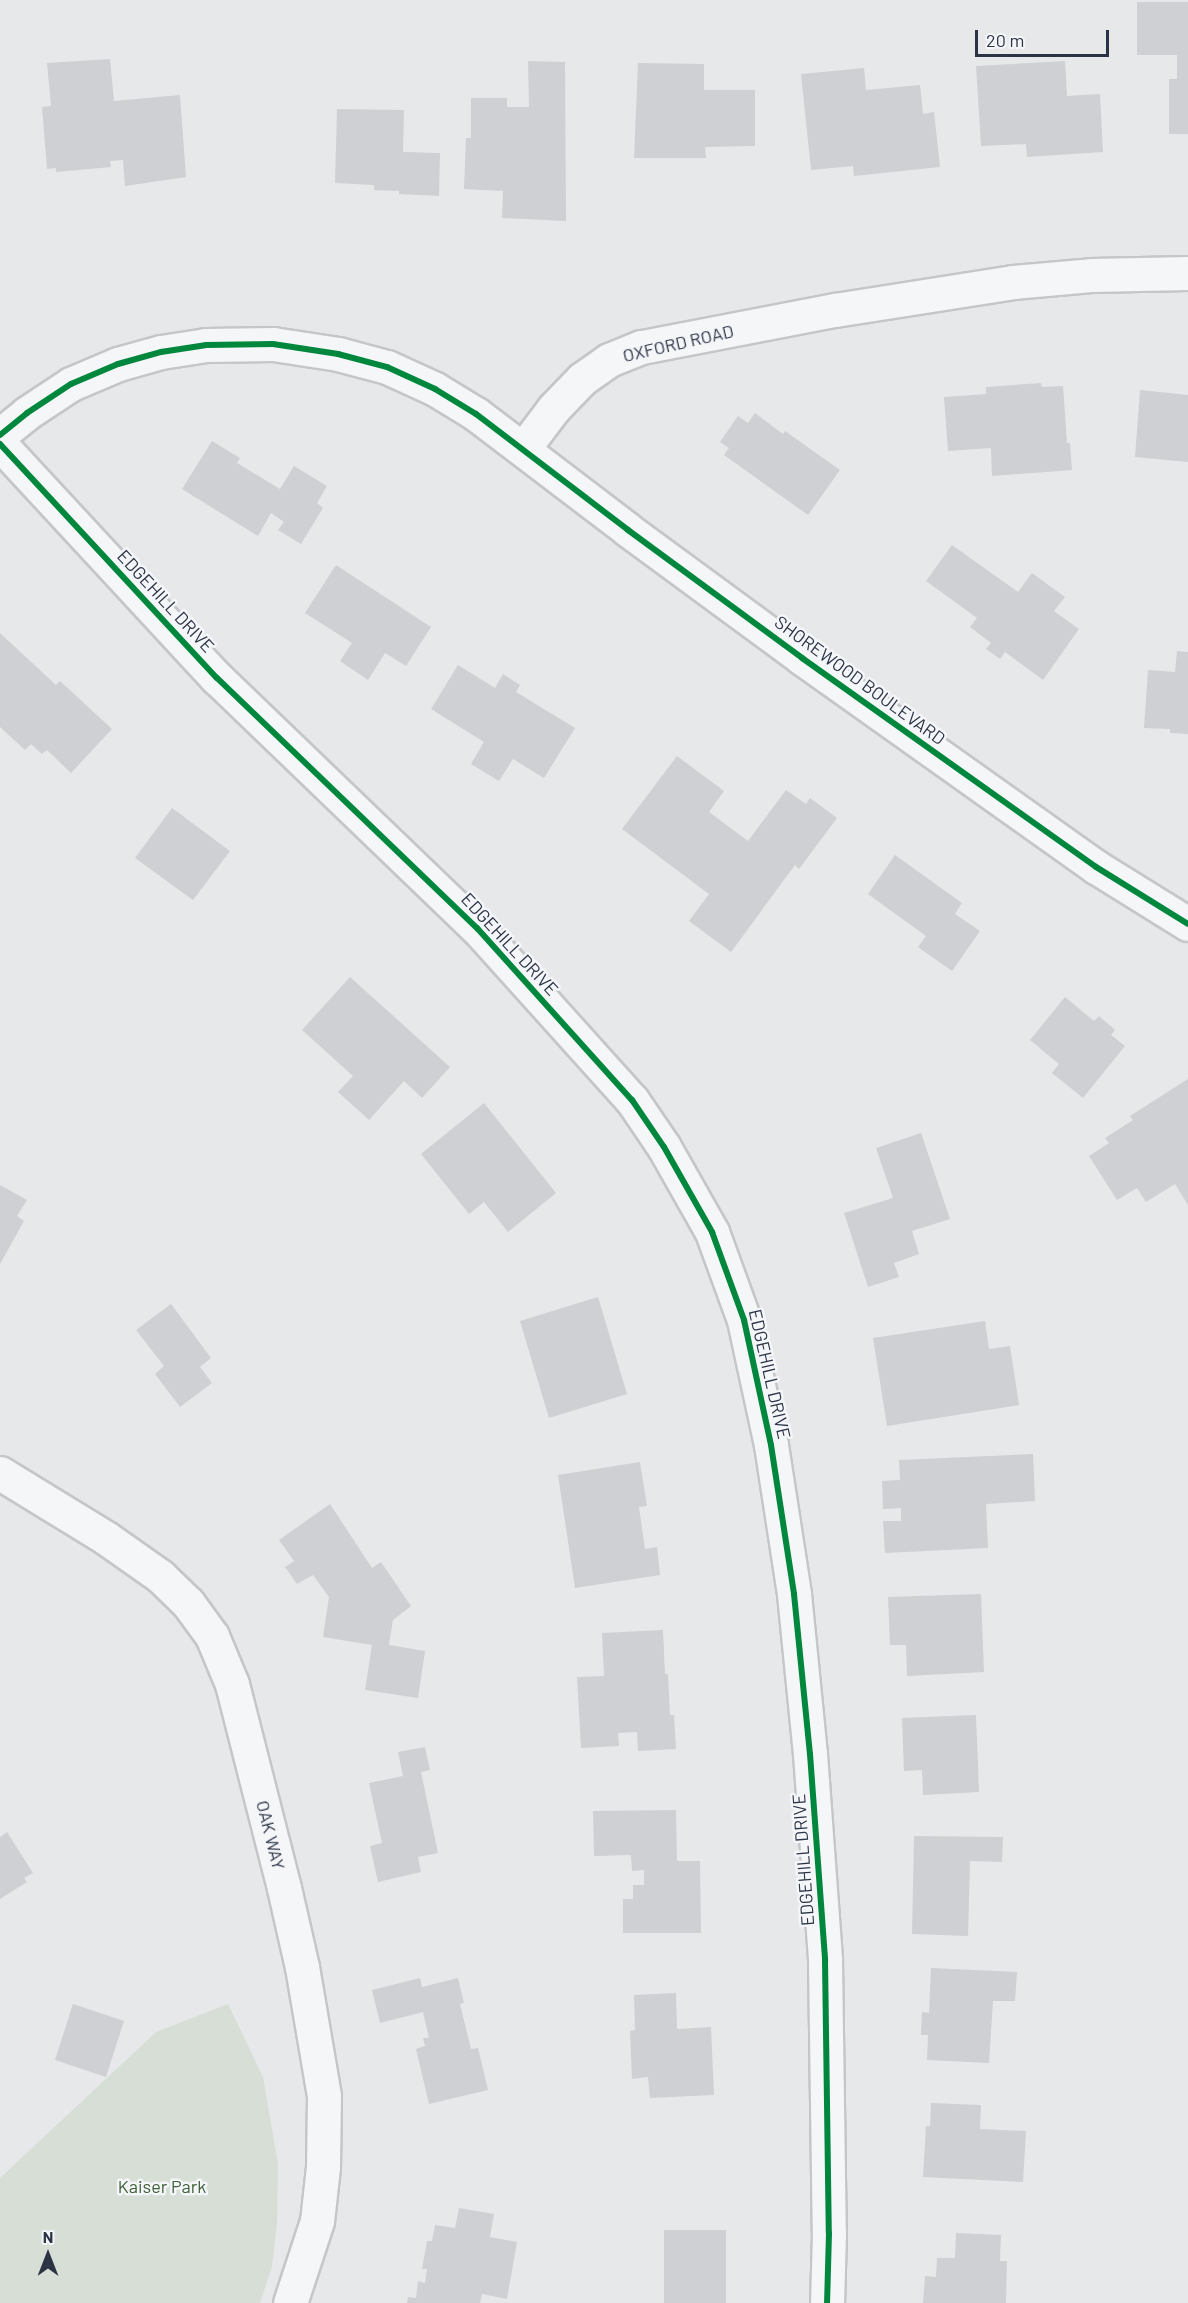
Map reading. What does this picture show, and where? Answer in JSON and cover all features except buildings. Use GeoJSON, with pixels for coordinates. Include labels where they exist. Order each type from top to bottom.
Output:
{"type":"FeatureCollection","features":[{"type":"Feature","properties":{"kind":"street","name":"OXFORD ROAD"},"geometry":{"type":"LineString","coordinates":[[524,449],[554,408],[576,384],[609,360],[642,347],[835,310],[1013,282],[1091,275],[1188,273]]}},
{"type":"Feature","properties":{"kind":"street"},"geometry":{"type":"LineString","coordinates":[[0,435],[57,392],[118,364],[185,348],[262,344],[315,350],[387,367],[462,405],[524,449]]}},
{"type":"Feature","properties":{"kind":"street","name":"EDGEHILL DRIVE"},"geometry":{"type":"LineString","coordinates":[[0,444],[217,678],[492,945],[632,1100],[664,1147],[712,1232],[744,1320],[771,1445],[794,1594],[810,1754],[825,1960],[829,2233],[827,2303]]}},
{"type":"Feature","properties":{"kind":"street","name":"SHOREWOOD BOULEVARD"},"geometry":{"type":"LineString","coordinates":[[524,449],[628,530],[802,658],[1096,867],[1188,924]]}},
{"type":"Feature","properties":{"kind":"street","name":"OAK WAY"},"geometry":{"type":"LineString","coordinates":[[0,1473],[128,1552],[172,1587],[212,1636],[232,1684],[284,1888],[324,2096],[323,2168],[317,2221],[290,2303]]}},
{"type":"Feature","properties":{"kind":"green space","name":"Kaiser Park"},"geometry":{"type":"Polygon","coordinates":[[[228,2004],[263,2077],[278,2164],[277,2223],[272,2266],[260,2303],[0,2303],[0,2178],[156,2032],[228,2004]]]}},
{"type":"Feature","properties":{"kind":"cycle path"},"geometry":{"type":"LineString","coordinates":[[0,435],[27,413],[71,384],[118,364],[161,352],[206,345],[273,344],[338,354],[387,367],[435,389],[476,414],[802,658],[1096,867],[1188,924]]}},
{"type":"Feature","properties":{"kind":"cycle path"},"geometry":{"type":"LineString","coordinates":[[0,444],[217,678],[477,928],[632,1100],[664,1147],[712,1232],[744,1320],[771,1445],[794,1594],[810,1754],[825,1960],[829,2233],[827,2303]]}}]}
